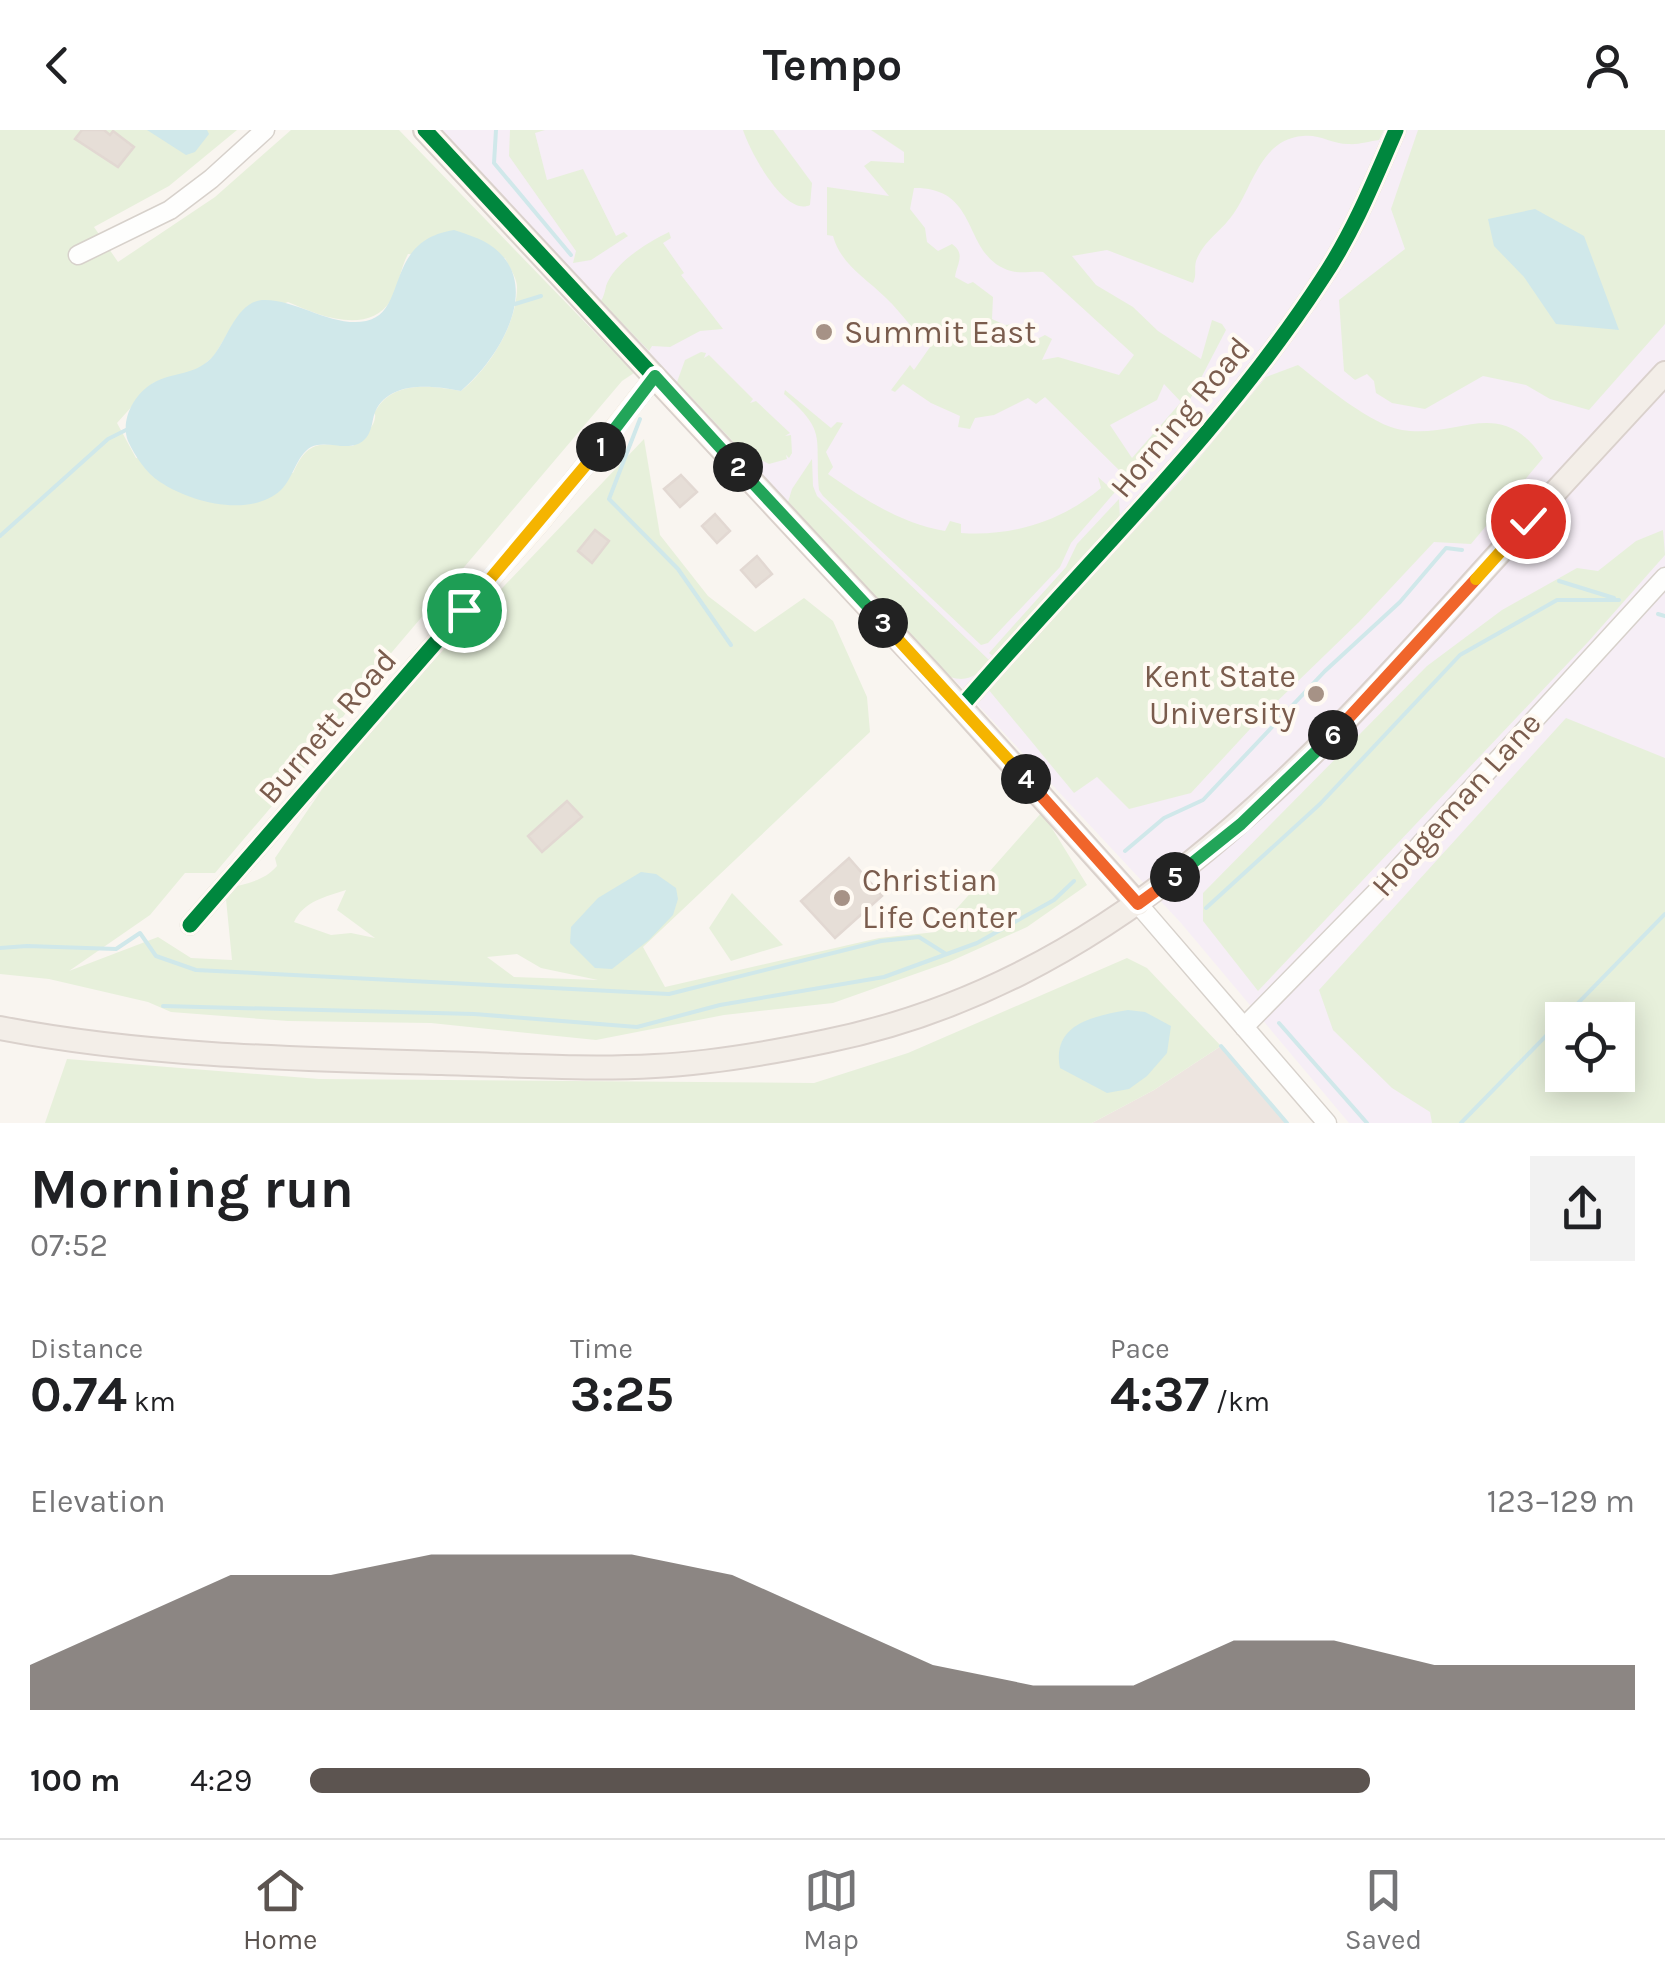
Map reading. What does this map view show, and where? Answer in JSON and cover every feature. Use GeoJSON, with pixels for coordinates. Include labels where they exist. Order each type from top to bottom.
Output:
{"type":"FeatureCollection","features":[{"type":"Feature","properties":{"kind":"main road"},"geometry":{"type":"LineString","coordinates":[[425,130],[961,707],[1138,904]]}},
{"type":"Feature","properties":{"kind":"main road"},"geometry":{"type":"LineString","coordinates":[[0,1028],[84,1043],[186,1052],[577,1067],[699,1062],[831,1041],[928,1013],[1058,952],[1138,904],[1241,824],[1312,756],[1665,373]]}},
{"type":"Feature","properties":{"kind":"street"},"geometry":{"type":"LineString","coordinates":[[78,255],[170,210],[233,161],[265,130]]}},
{"type":"Feature","properties":{"kind":"street","name":"Horning Road"},"geometry":{"type":"LineString","coordinates":[[961,707],[1146,504],[1293,321],[1348,236],[1396,130]]}},
{"type":"Feature","properties":{"kind":"street","name":"Burnett Road"},"geometry":{"type":"LineString","coordinates":[[190,924],[543,518],[655,376]]}},
{"type":"Feature","properties":{"kind":"street","name":"Hodgeman Lane"},"geometry":{"type":"LineString","coordinates":[[1244,1027],[1386,882],[1665,577]]}},
{"type":"Feature","properties":{"kind":"street"},"geometry":{"type":"LineString","coordinates":[[1138,904],[1327,1123]]}},
{"type":"Feature","properties":{"kind":"shaded area","name":"Kent State University"},"geometry":{"type":"Polygon","coordinates":[[[442,130],[1665,130],[1665,1123],[1349,1123],[1181,923],[442,130]]]}},
{"type":"Feature","properties":{"kind":"shaded area"},"geometry":{"type":"Polygon","coordinates":[[[1221,1046],[1287,1123],[1092,1123],[1154,1090],[1221,1046]]]}},
{"type":"Feature","properties":{"kind":"green space"},"geometry":{"type":"Polygon","coordinates":[[[0,130],[237,130],[169,186],[94,227],[118,262],[215,197],[291,130],[399,130],[634,373],[622,381],[381,665],[312,759],[215,873],[185,873],[150,915],[69,971],[158,937],[191,958],[232,960],[225,889],[260,879],[277,866],[275,858],[351,747],[644,439],[660,535],[708,596],[755,632],[804,598],[833,621],[867,697],[870,732],[643,947],[665,987],[879,938],[936,932],[1042,812],[1087,885],[1027,927],[949,962],[833,1003],[724,1015],[596,1040],[431,1023],[288,1021],[171,1012],[148,1002],[49,979],[0,974],[0,130]],[[408,254],[391,300],[370,317],[343,320],[288,302],[235,321],[214,356],[199,369],[153,383],[117,423],[136,458],[293,473],[304,454],[316,446],[353,446],[373,425],[378,407],[395,392],[416,387],[461,391],[482,370],[507,331],[516,301],[516,280],[505,258],[408,254]],[[346,890],[309,904],[294,922],[331,935],[351,933],[375,938],[337,910],[346,890]],[[517,954],[487,957],[514,977],[598,980],[541,968],[517,954]]]}},
{"type":"Feature","properties":{"kind":"green space"},"geometry":{"type":"Polygon","coordinates":[[[510,130],[545,130],[535,133],[547,180],[583,169],[616,236],[624,232],[628,236],[591,260],[573,263],[576,251],[509,156],[510,130]]]}},
{"type":"Feature","properties":{"kind":"green space"},"geometry":{"type":"Polygon","coordinates":[[[743,130],[773,130],[812,183],[810,205],[800,206],[780,192],[761,167],[743,130]]]}},
{"type":"Feature","properties":{"kind":"green space"},"geometry":{"type":"Polygon","coordinates":[[[871,130],[1384,130],[1379,140],[1360,143],[1342,144],[1309,136],[1289,139],[1277,146],[1260,166],[1234,213],[1199,254],[1193,283],[1107,250],[1072,256],[1096,285],[1133,307],[1158,331],[1201,359],[1212,320],[1226,330],[1188,403],[1127,478],[1045,397],[1036,404],[1028,398],[994,415],[975,418],[970,429],[958,427],[960,416],[903,384],[895,392],[891,390],[910,365],[914,370],[930,347],[848,263],[833,236],[827,235],[827,187],[889,196],[864,166],[871,161],[904,163],[904,152],[871,130]],[[914,188],[910,209],[925,228],[927,242],[938,251],[952,244],[959,251],[955,277],[968,284],[973,282],[993,297],[992,319],[1005,325],[1016,324],[1033,341],[1045,335],[1052,339],[1042,360],[1058,357],[1119,375],[1134,355],[1043,272],[1015,272],[995,263],[951,199],[936,191],[914,188]],[[1164,384],[1157,400],[1110,425],[1132,458],[1181,402],[1164,384]]]}},
{"type":"Feature","properties":{"kind":"green space"},"geometry":{"type":"Polygon","coordinates":[[[1418,130],[1665,130],[1665,324],[1589,410],[1550,399],[1526,385],[1483,376],[1425,409],[1392,403],[1376,393],[1374,381],[1367,374],[1355,380],[1344,371],[1339,300],[1405,249],[1391,209],[1418,130]]]}},
{"type":"Feature","properties":{"kind":"green space"},"geometry":{"type":"Polygon","coordinates":[[[669,232],[671,238],[663,243],[684,273],[681,275],[723,329],[700,331],[670,347],[652,346],[649,351],[601,301],[610,277],[624,261],[669,232]]]}},
{"type":"Feature","properties":{"kind":"green space"},"geometry":{"type":"Polygon","coordinates":[[[706,353],[704,358],[709,355],[753,399],[750,403],[756,401],[790,433],[785,436],[791,435],[789,458],[786,455],[787,459],[754,464],[677,382],[685,360],[706,353]]]}},
{"type":"Feature","properties":{"kind":"green space"},"geometry":{"type":"Polygon","coordinates":[[[1298,365],[1348,403],[1390,427],[1423,431],[1495,423],[1527,439],[1543,458],[1471,544],[1434,542],[1191,793],[1129,809],[1097,777],[1074,793],[988,689],[1182,479],[1266,377],[1298,365]]]}},
{"type":"Feature","properties":{"kind":"green space"},"geometry":{"type":"Polygon","coordinates":[[[785,390],[831,428],[837,422],[843,423],[826,452],[833,467],[828,474],[884,509],[929,527],[945,531],[950,521],[961,524],[961,533],[1017,529],[1053,518],[1086,500],[1101,488],[1098,477],[1115,492],[1071,543],[1060,567],[988,643],[981,645],[823,496],[819,490],[814,428],[784,394],[785,390]]]}},
{"type":"Feature","properties":{"kind":"green space"},"geometry":{"type":"Polygon","coordinates":[[[812,459],[817,496],[990,661],[977,673],[963,679],[950,677],[788,502],[812,459]]]}},
{"type":"Feature","properties":{"kind":"green space"},"geometry":{"type":"Polygon","coordinates":[[[1119,499],[1120,519],[994,657],[989,653],[1066,567],[1077,544],[1119,499]]]}},
{"type":"Feature","properties":{"kind":"green space"},"geometry":{"type":"Polygon","coordinates":[[[1663,530],[1665,555],[1588,642],[1258,991],[1203,921],[1203,893],[1427,666],[1502,610],[1577,568],[1598,571],[1636,541],[1663,530]]]}},
{"type":"Feature","properties":{"kind":"green space"},"geometry":{"type":"Polygon","coordinates":[[[1566,718],[1665,758],[1665,1123],[1432,1123],[1430,1112],[1392,1088],[1333,1030],[1319,990],[1566,718]]]}},
{"type":"Feature","properties":{"kind":"green space"},"geometry":{"type":"Polygon","coordinates":[[[732,893],[783,945],[731,961],[709,928],[732,893]]]}},
{"type":"Feature","properties":{"kind":"green space"},"geometry":{"type":"Polygon","coordinates":[[[1127,958],[1147,968],[1221,1046],[1154,1090],[1092,1123],[45,1123],[67,1059],[319,1079],[814,1083],[908,1053],[1127,958]]]}},
{"type":"Feature","properties":{"kind":"water"},"geometry":{"type":"Polygon","coordinates":[[[147,130],[207,130],[209,134],[195,152],[186,155],[147,130]]]}},
{"type":"Feature","properties":{"kind":"water"},"geometry":{"type":"Polygon","coordinates":[[[1535,209],[1584,236],[1619,330],[1556,324],[1524,277],[1494,246],[1488,219],[1535,209]]]}},
{"type":"Feature","properties":{"kind":"water"},"geometry":{"type":"Polygon","coordinates":[[[454,230],[490,245],[506,261],[514,279],[515,299],[502,341],[461,391],[416,387],[394,393],[377,408],[363,441],[351,446],[311,447],[281,490],[254,504],[221,504],[188,496],[160,482],[141,464],[126,433],[127,416],[135,401],[153,383],[207,362],[246,307],[262,300],[275,301],[340,320],[366,321],[388,305],[406,261],[416,248],[432,237],[454,230]]]}},
{"type":"Feature","properties":{"kind":"water"},"geometry":{"type":"Polygon","coordinates":[[[641,872],[656,874],[676,888],[678,899],[673,915],[612,969],[595,968],[570,943],[571,927],[598,898],[641,872]]]}},
{"type":"Feature","properties":{"kind":"water"},"geometry":{"type":"Polygon","coordinates":[[[1128,1010],[1145,1012],[1171,1026],[1167,1053],[1147,1076],[1129,1089],[1107,1093],[1060,1068],[1062,1041],[1069,1032],[1089,1019],[1128,1010]]]}},
{"type":"Feature","properties":{"kind":"building"},"geometry":{"type":"Polygon","coordinates":[[[82,130],[104,130],[110,135],[113,131],[134,147],[118,167],[75,139],[82,130]]]}},
{"type":"Feature","properties":{"kind":"building"},"geometry":{"type":"Polygon","coordinates":[[[681,475],[697,492],[680,507],[664,489],[681,475]]]}},
{"type":"Feature","properties":{"kind":"building"},"geometry":{"type":"Polygon","coordinates":[[[715,514],[730,531],[717,543],[702,526],[715,514]]]}},
{"type":"Feature","properties":{"kind":"building"},"geometry":{"type":"Polygon","coordinates":[[[595,530],[609,541],[592,563],[578,551],[595,530]]]}},
{"type":"Feature","properties":{"kind":"building"},"geometry":{"type":"Polygon","coordinates":[[[757,556],[772,574],[756,587],[741,570],[757,556]]]}},
{"type":"Feature","properties":{"kind":"building"},"geometry":{"type":"Polygon","coordinates":[[[567,801],[582,817],[542,852],[528,836],[567,801]]]}},
{"type":"Feature","properties":{"kind":"building","name":"Christian Life Center"},"geometry":{"type":"Polygon","coordinates":[[[849,858],[882,896],[835,938],[801,901],[849,858]]]}},
{"type":"Feature","properties":{"kind":"waterway"},"geometry":{"type":"LineString","coordinates":[[496,130],[494,163],[571,255]]}},
{"type":"Feature","properties":{"kind":"waterway"},"geometry":{"type":"LineString","coordinates":[[515,304],[541,296]]}},
{"type":"Feature","properties":{"kind":"waterway"},"geometry":{"type":"LineString","coordinates":[[640,419],[609,499],[678,569],[731,645]]}},
{"type":"Feature","properties":{"kind":"waterway"},"geometry":{"type":"LineString","coordinates":[[0,536],[108,439],[126,430]]}},
{"type":"Feature","properties":{"kind":"waterway"},"geometry":{"type":"LineString","coordinates":[[1125,851],[1164,818],[1203,800],[1325,671],[1400,602],[1446,548],[1462,550]]}},
{"type":"Feature","properties":{"kind":"waterway"},"geometry":{"type":"LineString","coordinates":[[1559,581],[1614,598]]}},
{"type":"Feature","properties":{"kind":"waterway"},"geometry":{"type":"LineString","coordinates":[[1206,908],[1320,804],[1460,655],[1557,600],[1619,600]]}},
{"type":"Feature","properties":{"kind":"waterway"},"geometry":{"type":"LineString","coordinates":[[1658,614],[1665,616]]}},
{"type":"Feature","properties":{"kind":"waterway"},"geometry":{"type":"LineString","coordinates":[[163,1006],[474,1014],[637,1027],[720,1005],[884,977],[977,943],[1054,900],[1074,881]]}},
{"type":"Feature","properties":{"kind":"waterway"},"geometry":{"type":"LineString","coordinates":[[1461,1123],[1665,914]]}},
{"type":"Feature","properties":{"kind":"waterway"},"geometry":{"type":"LineString","coordinates":[[0,948],[116,949],[140,933],[156,956],[196,970],[669,994],[881,941],[919,937],[946,954]]}},
{"type":"Feature","properties":{"kind":"waterway"},"geometry":{"type":"LineString","coordinates":[[1279,1023],[1367,1123]]}},
{"type":"Feature","properties":{"kind":"waterway"},"geometry":{"type":"LineString","coordinates":[[1221,1046],[1287,1123]]}},
{"type":"Feature","properties":{"kind":"cycle path"},"geometry":{"type":"LineString","coordinates":[[425,130],[941,686]]}},
{"type":"Feature","properties":{"kind":"cycle path"},"geometry":{"type":"LineString","coordinates":[[961,707],[1195,446],[1282,337],[1344,243],[1396,130]]}},
{"type":"Feature","properties":{"kind":"cycle path"},"geometry":{"type":"LineString","coordinates":[[190,925],[543,519],[655,376]]}},
{"type":"Feature","properties":{"kind":"place","name":"Summit East"},"geometry":{"type":"Point","coordinates":[824,332]}},
{"type":"Feature","properties":{"kind":"place","name":"Kent State University"},"geometry":{"type":"Point","coordinates":[1316,694]}},
{"type":"Feature","properties":{"kind":"place","name":"Christian Life Center"},"geometry":{"type":"Point","coordinates":[842,898]}},
{"type":"Feature","properties":{"kind":"route"},"geometry":{"type":"LineString","coordinates":[[464,610],[616,430],[655,376],[1138,904],[1241,824],[1294,774],[1528,521]]}}]}
